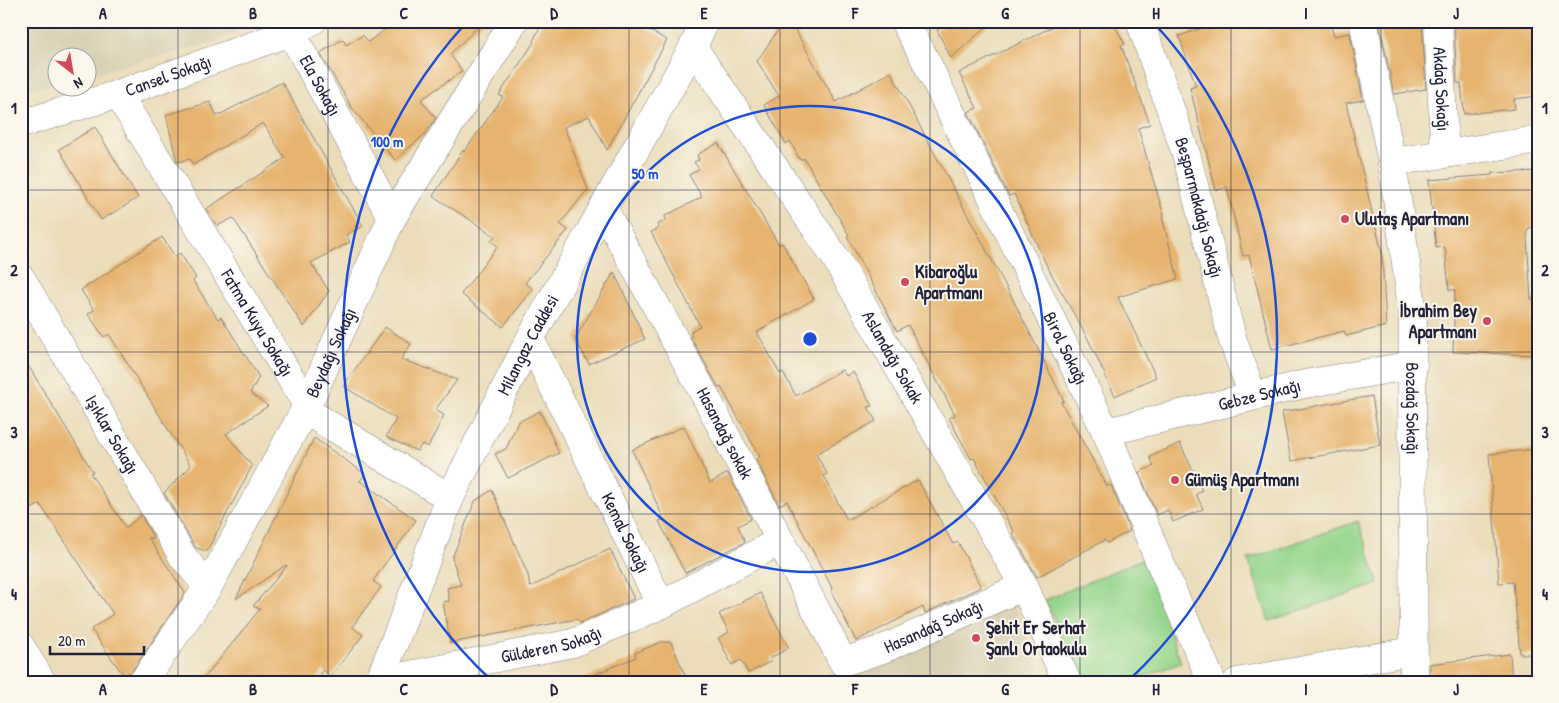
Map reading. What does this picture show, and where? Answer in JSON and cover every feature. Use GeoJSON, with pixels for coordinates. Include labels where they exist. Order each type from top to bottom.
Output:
{"type":"FeatureCollection","features":[{"type":"Feature","properties":{"kind":"street","name":"Beydağı Sokağı"},"geometry":{"type":"LineString","coordinates":[[143,682],[208,588],[307,406],[392,218],[514,21]]}},
{"type":"Feature","properties":{"kind":"street","name":"Birol Sokağı"},"geometry":{"type":"LineString","coordinates":[[904,21],[925,59],[1106,432],[1212,682]]}},
{"type":"Feature","properties":{"kind":"street","name":"Beşparmakdağı Sokağı"},"geometry":{"type":"LineString","coordinates":[[1140,21],[1187,158],[1232,338],[1252,396]]}},
{"type":"Feature","properties":{"kind":"street","name":"Bozdağ Sokağı"},"geometry":{"type":"LineString","coordinates":[[1364,21],[1392,162],[1413,314],[1414,682]]}},
{"type":"Feature","properties":{"kind":"street","name":"Akdağ Sokağı"},"geometry":{"type":"LineString","coordinates":[[1438,21],[1444,140],[1450,153]]}},
{"type":"Feature","properties":{"kind":"street","name":"Ela Sokağı"},"geometry":{"type":"LineString","coordinates":[[302,27],[392,218]]}},
{"type":"Feature","properties":{"kind":"street","name":"Cansel Sokağı"},"geometry":{"type":"LineString","coordinates":[[21,124],[118,94],[302,27]]}},
{"type":"Feature","properties":{"kind":"street","name":"Milangaz Caddesi"},"geometry":{"type":"LineString","coordinates":[[379,682],[450,498],[530,339],[699,29]]}},
{"type":"Feature","properties":{"kind":"street","name":"Aslandağı Sokak"},"geometry":{"type":"LineString","coordinates":[[699,29],[835,257],[1024,586],[1067,682]]}},
{"type":"Feature","properties":{"kind":"street","name":"Fatma Kuyu Sokağı"},"geometry":{"type":"LineString","coordinates":[[118,94],[313,415],[450,498]]}},
{"type":"Feature","properties":{"kind":"street"},"geometry":{"type":"LineString","coordinates":[[1392,162],[1538,140]]}},
{"type":"Feature","properties":{"kind":"street","name":"Hasandağ sokak"},"geometry":{"type":"LineString","coordinates":[[603,208],[843,662]]}},
{"type":"Feature","properties":{"kind":"street","name":"Işıklar Sokağı"},"geometry":{"type":"LineString","coordinates":[[21,278],[183,556],[208,588]]}},
{"type":"Feature","properties":{"kind":"street","name":"Kemal Sokağı"},"geometry":{"type":"LineString","coordinates":[[530,339],[660,605]]}},
{"type":"Feature","properties":{"kind":"street","name":"Gebze Sokağı"},"geometry":{"type":"LineString","coordinates":[[1106,432],[1305,384],[1413,365]]}},
{"type":"Feature","properties":{"kind":"street"},"geometry":{"type":"LineString","coordinates":[[660,605],[780,541]]}},
{"type":"Feature","properties":{"kind":"street","name":"Hasandağ Sokağı"},"geometry":{"type":"LineString","coordinates":[[843,662],[883,649],[1024,586]]}},
{"type":"Feature","properties":{"kind":"street","name":"Gülderen Sokağı"},"geometry":{"type":"LineString","coordinates":[[379,682],[573,643],[660,605]]}},
{"type":"Feature","properties":{"kind":"street"},"geometry":{"type":"LineString","coordinates":[[21,647],[42,682]]}},
{"type":"Feature","properties":{"kind":"street"},"geometry":{"type":"LineString","coordinates":[[1237,682],[1413,652]]}},
{"type":"Feature","properties":{"kind":"shaded area"},"geometry":{"type":"Polygon","coordinates":[[[21,21],[255,21],[215,42],[98,72],[98,48],[48,48],[48,84],[21,92],[21,21]]]}},
{"type":"Feature","properties":{"kind":"shaded area","name":"Şehit Er Serhat Şanlı Ortaokulu"},"geometry":{"type":"Polygon","coordinates":[[[1013,605],[1046,682],[802,682],[836,671],[1013,605]]]}},
{"type":"Feature","properties":{"kind":"green space"},"geometry":{"type":"Polygon","coordinates":[[[1358,521],[1379,584],[1269,621],[1248,559],[1358,521]]]}},
{"type":"Feature","properties":{"kind":"green space"},"geometry":{"type":"Polygon","coordinates":[[[1145,558],[1181,663],[1128,682],[1084,682],[1045,600],[1145,558]]]}},
{"type":"Feature","properties":{"kind":"building"},"geometry":{"type":"Polygon","coordinates":[[[396,21],[484,21],[450,54],[462,71],[421,100],[436,118],[425,134],[395,160],[352,108],[320,53],[343,39],[346,45],[363,35],[368,42],[396,21]]]}},
{"type":"Feature","properties":{"kind":"building"},"geometry":{"type":"Polygon","coordinates":[[[543,21],[632,21],[667,40],[607,150],[589,116],[564,127],[588,189],[560,224],[568,230],[525,283],[533,289],[503,327],[461,294],[498,246],[491,241],[495,236],[433,196],[463,150],[464,152],[503,97],[499,95],[534,42],[543,21]]]}},
{"type":"Feature","properties":{"kind":"building"},"geometry":{"type":"Polygon","coordinates":[[[784,21],[790,21],[836,102],[891,72],[1010,294],[1064,401],[1061,402],[1107,486],[1111,485],[1130,531],[1107,543],[1105,540],[1037,577],[1012,533],[1014,532],[974,458],[971,459],[949,418],[955,415],[908,325],[897,331],[847,236],[849,235],[804,158],[800,160],[790,141],[786,144],[764,105],[779,96],[757,61],[784,21]]]}},
{"type":"Feature","properties":{"kind":"building"},"geometry":{"type":"Polygon","coordinates":[[[949,21],[993,21],[951,58],[937,30],[949,21]]]}},
{"type":"Feature","properties":{"kind":"building"},"geometry":{"type":"Polygon","coordinates":[[[1064,21],[1112,21],[1125,44],[1121,45],[1150,124],[1138,128],[1164,216],[1162,217],[1178,279],[1118,297],[1156,377],[1115,396],[1089,341],[1046,264],[1014,194],[1009,196],[968,112],[977,108],[959,73],[1064,21]]]}},
{"type":"Feature","properties":{"kind":"building"},"geometry":{"type":"Polygon","coordinates":[[[1223,21],[1329,21],[1334,36],[1350,33],[1363,100],[1346,103],[1382,253],[1386,326],[1346,336],[1344,331],[1272,349],[1249,255],[1243,256],[1227,187],[1216,190],[1190,88],[1196,86],[1179,36],[1223,21]]]}},
{"type":"Feature","properties":{"kind":"building"},"geometry":{"type":"Polygon","coordinates":[[[1379,21],[1422,21],[1426,89],[1394,94],[1379,21]]]}},
{"type":"Feature","properties":{"kind":"building"},"geometry":{"type":"Polygon","coordinates":[[[1454,21],[1538,21],[1538,96],[1514,99],[1515,109],[1464,114],[1461,83],[1457,83],[1454,21]]]}},
{"type":"Feature","properties":{"kind":"building"},"geometry":{"type":"Polygon","coordinates":[[[282,82],[363,226],[346,235],[350,242],[311,263],[329,291],[304,327],[233,218],[217,226],[206,209],[285,158],[263,123],[193,165],[190,159],[177,162],[166,115],[210,102],[217,116],[282,82]]]}},
{"type":"Feature","properties":{"kind":"building"},"geometry":{"type":"Polygon","coordinates":[[[95,127],[138,198],[101,220],[59,149],[95,127]]]}},
{"type":"Feature","properties":{"kind":"building"},"geometry":{"type":"Polygon","coordinates":[[[718,143],[779,245],[782,243],[814,299],[757,332],[780,374],[783,372],[796,396],[842,370],[846,376],[853,372],[872,406],[868,407],[876,421],[816,454],[827,474],[824,476],[847,520],[918,480],[953,544],[958,542],[981,587],[925,613],[923,607],[856,641],[831,591],[833,590],[787,501],[779,505],[756,459],[760,457],[691,338],[691,331],[700,326],[651,232],[659,228],[657,225],[666,220],[665,216],[702,197],[689,175],[699,169],[694,162],[699,160],[697,155],[718,143]]]}},
{"type":"Feature","properties":{"kind":"building"},"geometry":{"type":"Polygon","coordinates":[[[1537,171],[1538,227],[1528,228],[1527,238],[1531,299],[1538,299],[1538,355],[1453,352],[1455,290],[1449,290],[1445,247],[1436,248],[1429,180],[1492,175],[1492,173],[1537,171]]]}},
{"type":"Feature","properties":{"kind":"building"},"geometry":{"type":"Polygon","coordinates":[[[162,237],[175,257],[180,253],[196,278],[193,281],[218,319],[221,317],[259,377],[250,393],[268,406],[226,434],[252,466],[207,551],[196,548],[164,493],[191,466],[109,334],[104,337],[88,314],[94,310],[81,290],[162,237]]]}},
{"type":"Feature","properties":{"kind":"building"},"geometry":{"type":"Polygon","coordinates":[[[614,272],[645,339],[589,364],[575,339],[614,272]]]}},
{"type":"Feature","properties":{"kind":"building"},"geometry":{"type":"Polygon","coordinates":[[[385,327],[411,344],[401,359],[457,380],[435,410],[444,415],[428,447],[422,444],[417,451],[386,437],[396,419],[343,386],[385,327]]]}},
{"type":"Feature","properties":{"kind":"building"},"geometry":{"type":"Polygon","coordinates":[[[21,354],[93,472],[90,473],[126,528],[141,515],[154,539],[148,537],[185,593],[132,671],[124,676],[91,629],[113,614],[40,504],[21,515],[21,354]]]}},
{"type":"Feature","properties":{"kind":"building"},"geometry":{"type":"Polygon","coordinates":[[[1372,396],[1380,445],[1291,461],[1282,412],[1372,396]]]}},
{"type":"Feature","properties":{"kind":"building"},"geometry":{"type":"Polygon","coordinates":[[[540,411],[559,453],[508,478],[495,454],[506,449],[518,422],[540,411]]]}},
{"type":"Feature","properties":{"kind":"building"},"geometry":{"type":"Polygon","coordinates":[[[684,426],[710,483],[728,473],[751,519],[738,526],[745,542],[685,573],[659,521],[664,519],[632,450],[684,426]]]}},
{"type":"Feature","properties":{"kind":"building"},"geometry":{"type":"Polygon","coordinates":[[[314,438],[365,474],[360,481],[416,520],[373,581],[381,587],[352,627],[363,635],[331,676],[323,670],[314,682],[201,682],[260,609],[253,606],[287,566],[236,599],[314,438]]]}},
{"type":"Feature","properties":{"kind":"building","name":"Gümüş Apartmanı"},"geometry":{"type":"Polygon","coordinates":[[[1180,443],[1202,491],[1196,494],[1203,509],[1173,522],[1168,510],[1157,515],[1139,472],[1154,466],[1150,457],[1180,443]]]}},
{"type":"Feature","properties":{"kind":"building"},"geometry":{"type":"Polygon","coordinates":[[[1538,449],[1538,654],[1520,654],[1513,582],[1499,583],[1489,454],[1538,449]]]}},
{"type":"Feature","properties":{"kind":"building"},"geometry":{"type":"Polygon","coordinates":[[[492,490],[528,575],[530,587],[610,549],[634,599],[580,623],[577,619],[450,643],[443,602],[449,601],[447,588],[461,585],[452,558],[475,501],[492,490]]]}},
{"type":"Feature","properties":{"kind":"building"},"geometry":{"type":"Polygon","coordinates":[[[760,593],[789,648],[770,658],[772,661],[748,673],[741,660],[732,665],[718,638],[729,632],[719,614],[760,593]]]}},
{"type":"Feature","properties":{"kind":"building"},"geometry":{"type":"Polygon","coordinates":[[[661,642],[671,642],[688,682],[577,682],[636,657],[635,653],[661,642]]]}},
{"type":"Feature","properties":{"kind":"building"},"geometry":{"type":"Polygon","coordinates":[[[1510,654],[1512,682],[1430,682],[1430,664],[1510,654]]]}},
{"type":"Feature","properties":{"kind":"place","name":"Ulutaş Apartmanı"},"geometry":{"type":"Point","coordinates":[1345,219]}},
{"type":"Feature","properties":{"kind":"place","name":"Kibaroğlu Apartmanı"},"geometry":{"type":"Point","coordinates":[905,282]}},
{"type":"Feature","properties":{"kind":"place","name":"İbrahim Bey Apartmanı"},"geometry":{"type":"Point","coordinates":[1487,321]}},
{"type":"Feature","properties":{"kind":"place","name":"Gümüş Apartmanı"},"geometry":{"type":"Point","coordinates":[1175,480]}},
{"type":"Feature","properties":{"kind":"place","name":"Şehit Er Serhat Şanlı Ortaokulu"},"geometry":{"type":"Point","coordinates":[976,638]}}]}
